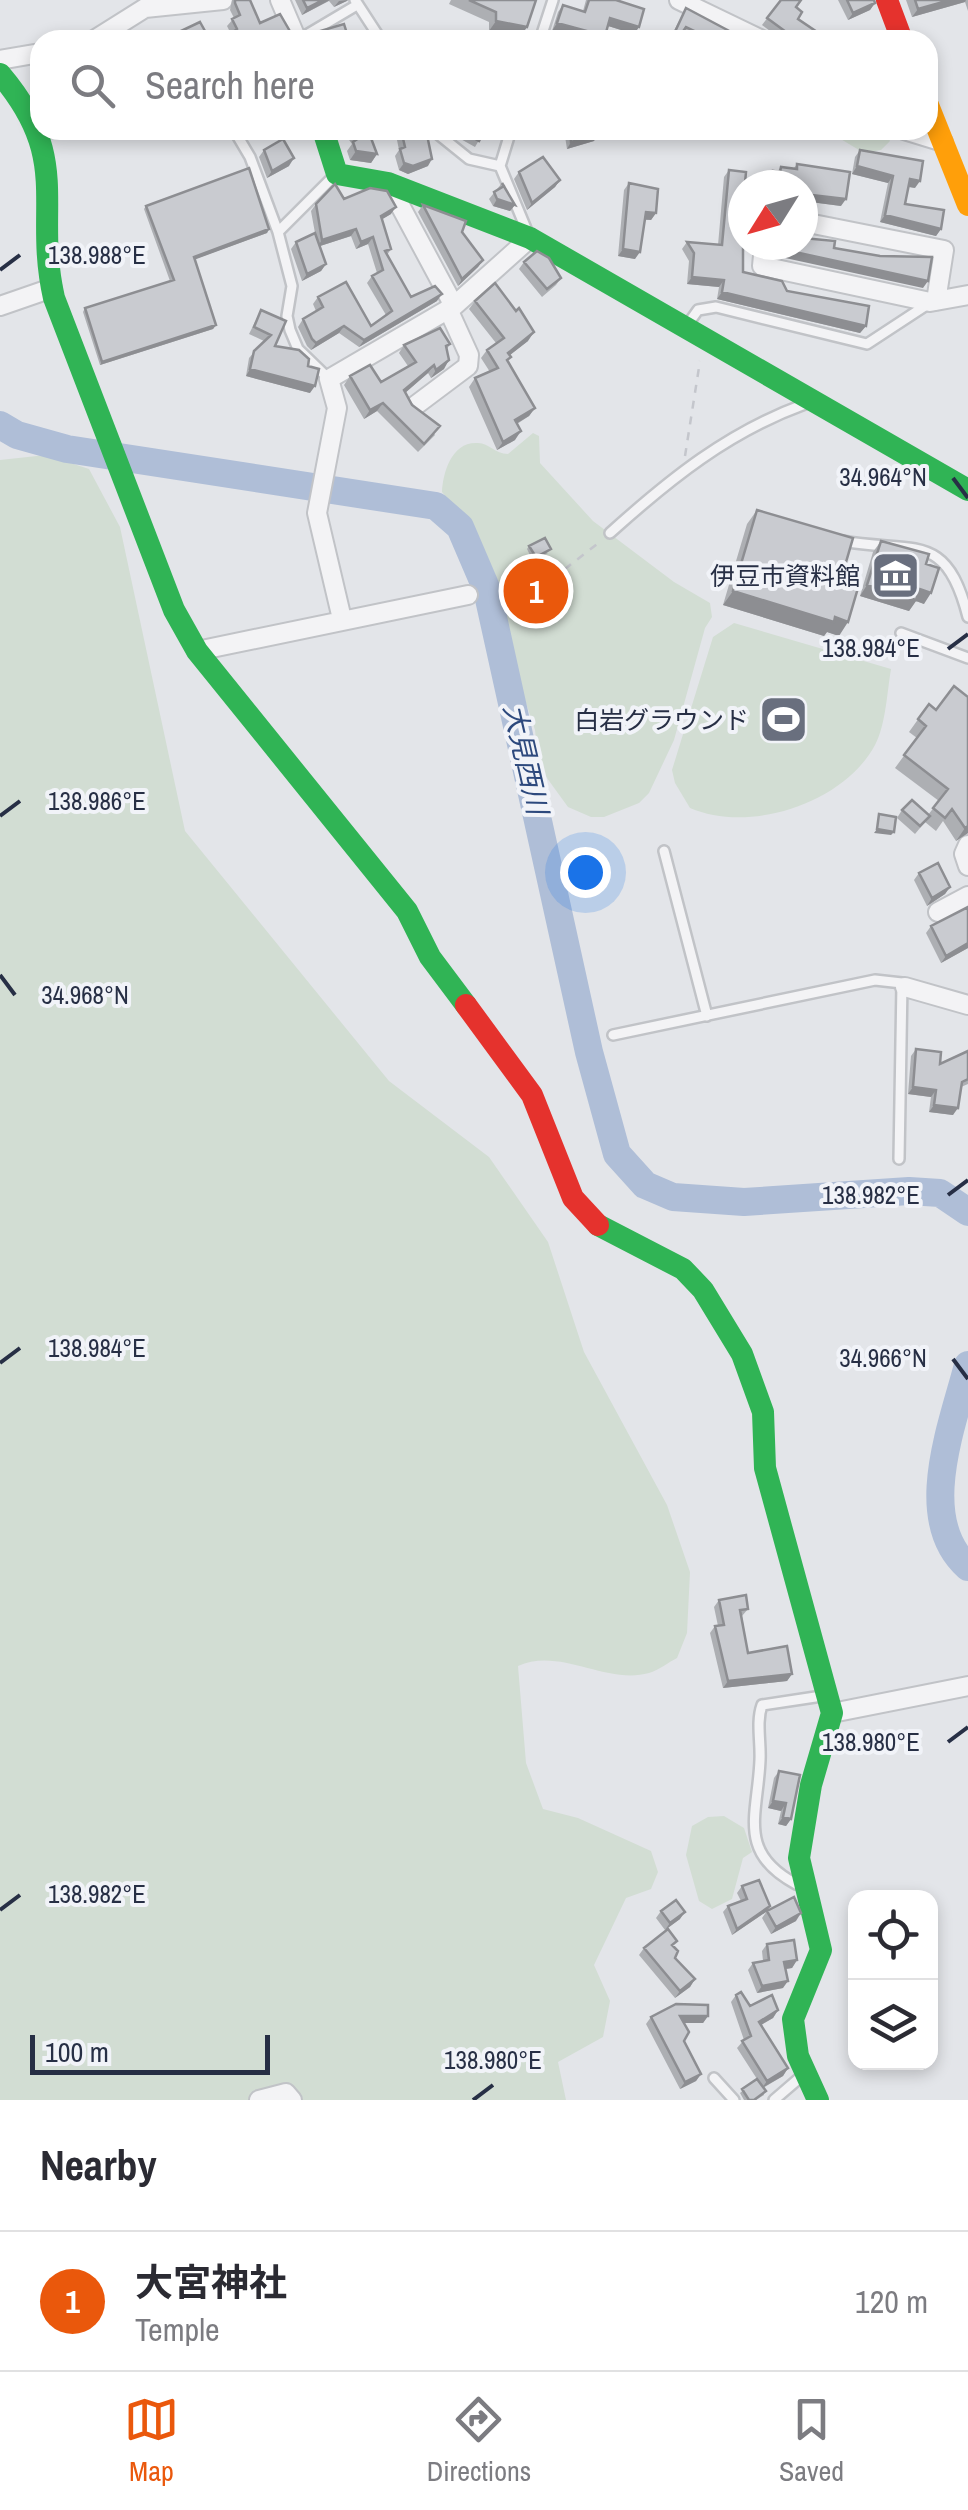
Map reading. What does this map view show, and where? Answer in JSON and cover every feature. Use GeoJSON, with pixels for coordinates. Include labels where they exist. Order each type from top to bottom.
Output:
{"type":"FeatureCollection","features":[{"type":"Feature","properties":{"kind":"street"},"geometry":{"type":"LineString","coordinates":[[110,30],[145,8],[223,0]]}},
{"type":"Feature","properties":{"kind":"street"},"geometry":{"type":"LineString","coordinates":[[280,0],[289,30]]}},
{"type":"Feature","properties":{"kind":"street"},"geometry":{"type":"LineString","coordinates":[[679,0],[741,30]]}},
{"type":"Feature","properties":{"kind":"street"},"geometry":{"type":"LineString","coordinates":[[886,0],[898,30]]}},
{"type":"Feature","properties":{"kind":"street"},"geometry":{"type":"LineString","coordinates":[[0,60],[30,55]]}},
{"type":"Feature","properties":{"kind":"street"},"geometry":{"type":"LineString","coordinates":[[0,74],[30,116]]}},
{"type":"Feature","properties":{"kind":"street"},"geometry":{"type":"LineString","coordinates":[[938,130],[968,205]]}},
{"type":"Feature","properties":{"kind":"street"},"geometry":{"type":"LineString","coordinates":[[40,140],[50,187],[46,247],[52,288],[174,610],[197,651],[407,910],[430,957],[532,1096],[573,1198],[592,1221],[624,1242],[683,1269],[704,1290],[757,1386],[764,1412],[765,1468],[830,1704],[798,1856],[802,1888],[821,1950],[794,2010],[805,2074],[818,2100]]}},
{"type":"Feature","properties":{"kind":"street"},"geometry":{"type":"LineString","coordinates":[[326,140],[337,174],[388,183],[530,238],[817,399],[968,490]]}},
{"type":"Feature","properties":{"kind":"street"},"geometry":{"type":"LineString","coordinates":[[936,140],[943,142]]}},
{"type":"Feature","properties":{"kind":"street"},"geometry":{"type":"LineString","coordinates":[[388,183],[452,308],[468,355],[463,374],[416,405]]}},
{"type":"Feature","properties":{"kind":"street"},"geometry":{"type":"LineString","coordinates":[[818,225],[944,250],[933,302]]}},
{"type":"Feature","properties":{"kind":"street"},"geometry":{"type":"LineString","coordinates":[[342,619],[318,505],[338,408],[329,379],[452,308],[530,238]]}},
{"type":"Feature","properties":{"kind":"street"},"geometry":{"type":"LineString","coordinates":[[763,260],[762,266],[933,302],[968,295]]}},
{"type":"Feature","properties":{"kind":"street"},"geometry":{"type":"LineString","coordinates":[[0,306],[52,288]]}},
{"type":"Feature","properties":{"kind":"street"},"geometry":{"type":"LineString","coordinates":[[197,651],[468,595]]}},
{"type":"Feature","properties":{"kind":"street"},"geometry":{"type":"LineString","coordinates":[[968,845],[964,854],[968,866]]}},
{"type":"Feature","properties":{"kind":"street"},"geometry":{"type":"LineString","coordinates":[[938,912],[968,896]]}},
{"type":"Feature","properties":{"kind":"street"},"geometry":{"type":"LineString","coordinates":[[905,987],[968,1005]]}},
{"type":"Feature","properties":{"kind":"street"},"geometry":{"type":"LineString","coordinates":[[830,1704],[968,1686]]}},
{"type":"Feature","properties":{"kind":"street"},"geometry":{"type":"LineString","coordinates":[[259,2100],[286,2092],[292,2100]]}},
{"type":"Feature","properties":{"kind":"lane"},"geometry":{"type":"LineString","coordinates":[[543,30],[553,0]]}},
{"type":"Feature","properties":{"kind":"lane"},"geometry":{"type":"LineString","coordinates":[[308,30],[356,2],[374,30]]}},
{"type":"Feature","properties":{"kind":"lane"},"geometry":{"type":"LineString","coordinates":[[240,140],[278,232],[292,286],[287,316],[290,330],[298,349],[329,379]]}},
{"type":"Feature","properties":{"kind":"lane"},"geometry":{"type":"LineString","coordinates":[[443,140],[456,153],[500,166]]}},
{"type":"Feature","properties":{"kind":"lane"},"geometry":{"type":"LineString","coordinates":[[508,140],[500,166],[530,238]]}},
{"type":"Feature","properties":{"kind":"lane"},"geometry":{"type":"LineString","coordinates":[[278,232],[337,174]]}},
{"type":"Feature","properties":{"kind":"lane"},"geometry":{"type":"LineString","coordinates":[[696,332],[698,310],[716,307],[867,344],[933,302]]}},
{"type":"Feature","properties":{"kind":"lane"},"geometry":{"type":"LineString","coordinates":[[610,534],[689,466],[743,428],[817,399]]}},
{"type":"Feature","properties":{"kind":"lane"},"geometry":{"type":"LineString","coordinates":[[822,538],[911,548],[936,556],[954,572],[968,617]]}},
{"type":"Feature","properties":{"kind":"lane"},"geometry":{"type":"LineString","coordinates":[[901,633],[968,658]]}},
{"type":"Feature","properties":{"kind":"lane"},"geometry":{"type":"LineString","coordinates":[[664,851],[707,1016]]}},
{"type":"Feature","properties":{"kind":"lane"},"geometry":{"type":"LineString","coordinates":[[613,1035],[892,979],[905,987],[899,1159]]}},
{"type":"Feature","properties":{"kind":"lane"},"geometry":{"type":"LineString","coordinates":[[802,1888],[768,1864],[756,1844],[752,1820],[759,1776],[759,1714],[762,1705],[771,1702],[830,1704]]}},
{"type":"Feature","properties":{"kind":"lane"},"geometry":{"type":"LineString","coordinates":[[774,2100],[805,2074]]}},
{"type":"Feature","properties":{"kind":"lane"},"geometry":{"type":"LineString","coordinates":[[714,2078],[734,2100]]}},
{"type":"Feature","properties":{"kind":"path"},"geometry":{"type":"LineString","coordinates":[[689,466],[684,446],[696,332]]}},
{"type":"Feature","properties":{"kind":"path"},"geometry":{"type":"LineString","coordinates":[[551,580],[598,543]]}},
{"type":"Feature","properties":{"kind":"shaded area"},"geometry":{"type":"Polygon","coordinates":[[[842,140],[890,141],[881,150],[864,153],[842,140]]]}},
{"type":"Feature","properties":{"kind":"shaded area"},"geometry":{"type":"Polygon","coordinates":[[[533,433],[539,436],[540,463],[593,521],[674,582],[710,603],[712,617],[705,628],[674,740],[649,793],[639,803],[604,817],[591,817],[568,807],[539,767],[535,730],[507,646],[502,589],[474,530],[442,492],[447,467],[462,447],[482,443],[508,454],[533,433]]]}},
{"type":"Feature","properties":{"kind":"shaded area"},"geometry":{"type":"Polygon","coordinates":[[[46,455],[89,469],[120,527],[185,831],[389,1081],[489,1157],[548,1242],[584,1352],[667,1505],[690,1572],[687,1633],[677,1658],[660,1668],[633,1675],[550,1661],[518,1666],[526,1763],[543,1809],[578,1818],[651,1851],[658,1872],[651,1889],[626,1898],[594,1965],[610,2001],[603,2037],[558,2062],[566,2100],[0,2100],[0,460],[46,455]]]}},
{"type":"Feature","properties":{"kind":"shaded area","name":"白岩グラウンド"},"geometry":{"type":"Polygon","coordinates":[[[734,623],[891,669],[882,728],[861,765],[819,797],[767,815],[714,815],[690,808],[672,770],[713,637],[734,623]]]}},
{"type":"Feature","properties":{"kind":"shaded area"},"geometry":{"type":"Polygon","coordinates":[[[724,1816],[744,1828],[752,1852],[743,1858],[732,1899],[712,1909],[699,1901],[686,1855],[692,1826],[708,1817],[724,1816]]]}},
{"type":"Feature","properties":{"kind":"building"},"geometry":{"type":"Polygon","coordinates":[[[250,0],[260,23],[280,14],[289,30],[236,30],[232,19],[240,15],[235,3],[250,0]]]}},
{"type":"Feature","properties":{"kind":"building"},"geometry":{"type":"Polygon","coordinates":[[[303,0],[323,0],[307,8],[303,0]]]}},
{"type":"Feature","properties":{"kind":"building"},"geometry":{"type":"Polygon","coordinates":[[[469,0],[536,0],[527,27],[496,21],[496,12],[469,0]]]}},
{"type":"Feature","properties":{"kind":"building"},"geometry":{"type":"Polygon","coordinates":[[[589,0],[616,0],[644,9],[639,27],[610,18],[607,30],[583,30],[557,23],[563,5],[585,12],[589,0]]]}},
{"type":"Feature","properties":{"kind":"building"},"geometry":{"type":"Polygon","coordinates":[[[781,0],[801,0],[796,7],[802,12],[798,19],[814,30],[783,30],[767,18],[781,0]]]}},
{"type":"Feature","properties":{"kind":"building"},"geometry":{"type":"Polygon","coordinates":[[[847,0],[874,0],[875,3],[853,13],[847,0]]]}},
{"type":"Feature","properties":{"kind":"building"},"geometry":{"type":"Polygon","coordinates":[[[915,0],[950,0],[918,9],[915,0]]]}},
{"type":"Feature","properties":{"kind":"building"},"geometry":{"type":"Polygon","coordinates":[[[686,8],[727,30],[686,27],[676,30],[686,8]]]}},
{"type":"Feature","properties":{"kind":"building"},"geometry":{"type":"Polygon","coordinates":[[[200,22],[204,30],[183,30],[200,22]]]}},
{"type":"Feature","properties":{"kind":"building"},"geometry":{"type":"Polygon","coordinates":[[[344,24],[346,30],[323,30],[344,24]]]}},
{"type":"Feature","properties":{"kind":"building"},"geometry":{"type":"Polygon","coordinates":[[[284,140],[294,158],[272,171],[264,150],[284,140]]]}},
{"type":"Feature","properties":{"kind":"building"},"geometry":{"type":"Polygon","coordinates":[[[372,140],[377,154],[356,151],[353,142],[372,140]]]}},
{"type":"Feature","properties":{"kind":"building"},"geometry":{"type":"Polygon","coordinates":[[[403,140],[428,140],[432,159],[413,166],[404,163],[400,149],[405,147],[403,140]]]}},
{"type":"Feature","properties":{"kind":"building"},"geometry":{"type":"Polygon","coordinates":[[[860,150],[923,161],[920,181],[910,179],[905,204],[944,210],[941,229],[885,215],[893,176],[857,166],[860,150]]]}},
{"type":"Feature","properties":{"kind":"building"},"geometry":{"type":"Polygon","coordinates":[[[543,157],[560,180],[532,203],[519,172],[543,157]]]}},
{"type":"Feature","properties":{"kind":"building"},"geometry":{"type":"Polygon","coordinates":[[[797,164],[850,172],[846,199],[818,196],[818,170],[780,170],[797,169],[797,164]]]}},
{"type":"Feature","properties":{"kind":"building"},"geometry":{"type":"Polygon","coordinates":[[[249,168],[269,229],[194,257],[216,325],[102,362],[85,308],[174,280],[146,206],[249,168]]]}},
{"type":"Feature","properties":{"kind":"building"},"geometry":{"type":"Polygon","coordinates":[[[728,181],[728,260],[743,260],[743,272],[782,281],[787,291],[869,306],[866,326],[722,292],[724,280],[692,277],[694,253],[687,242],[722,245],[728,181]]]}},
{"type":"Feature","properties":{"kind":"building"},"geometry":{"type":"Polygon","coordinates":[[[629,183],[658,189],[656,213],[646,212],[640,252],[623,249],[629,183]]]}},
{"type":"Feature","properties":{"kind":"building"},"geometry":{"type":"Polygon","coordinates":[[[335,184],[344,199],[370,188],[387,191],[396,207],[381,216],[391,249],[385,251],[411,297],[435,286],[442,294],[364,340],[344,326],[316,343],[303,319],[323,307],[318,297],[346,282],[371,326],[392,311],[372,276],[383,270],[373,237],[361,242],[356,229],[322,240],[316,204],[335,184]]]}},
{"type":"Feature","properties":{"kind":"building"},"geometry":{"type":"Polygon","coordinates":[[[504,186],[515,205],[497,199],[494,192],[504,186]]]}},
{"type":"Feature","properties":{"kind":"building"},"geometry":{"type":"Polygon","coordinates":[[[423,205],[466,221],[462,232],[483,260],[462,279],[423,205]]]}},
{"type":"Feature","properties":{"kind":"building"},"geometry":{"type":"Polygon","coordinates":[[[315,233],[326,264],[307,274],[296,242],[315,233]]]}},
{"type":"Feature","properties":{"kind":"building"},"geometry":{"type":"Polygon","coordinates":[[[818,239],[835,241],[834,248],[880,256],[932,257],[928,281],[818,257],[818,239]]]}},
{"type":"Feature","properties":{"kind":"building"},"geometry":{"type":"Polygon","coordinates":[[[537,251],[549,258],[561,278],[547,289],[524,262],[537,251]]]}},
{"type":"Feature","properties":{"kind":"building"},"geometry":{"type":"Polygon","coordinates":[[[495,283],[516,311],[519,308],[534,332],[508,353],[511,357],[507,360],[535,408],[515,420],[521,431],[503,442],[475,378],[498,368],[487,350],[504,338],[475,301],[495,283]]]}},
{"type":"Feature","properties":{"kind":"building"},"geometry":{"type":"Polygon","coordinates":[[[261,310],[286,321],[275,346],[299,350],[309,359],[308,366],[319,369],[315,386],[250,369],[254,351],[271,335],[254,327],[261,310]]]}},
{"type":"Feature","properties":{"kind":"building"},"geometry":{"type":"Polygon","coordinates":[[[440,328],[450,344],[446,346],[449,360],[436,370],[434,365],[404,390],[412,405],[440,426],[424,444],[383,403],[370,410],[350,376],[370,365],[381,382],[416,362],[404,345],[440,328]]]}},
{"type":"Feature","properties":{"kind":"building"},"geometry":{"type":"Polygon","coordinates":[[[757,510],[853,538],[842,576],[860,581],[848,622],[835,617],[834,622],[733,591],[757,510]]]}},
{"type":"Feature","properties":{"kind":"building"},"geometry":{"type":"Polygon","coordinates":[[[545,538],[551,549],[536,557],[529,546],[545,538]]]}},
{"type":"Feature","properties":{"kind":"building"},"geometry":{"type":"Polygon","coordinates":[[[881,541],[929,554],[926,564],[939,568],[931,593],[920,589],[916,600],[867,585],[881,541]]]}},
{"type":"Feature","properties":{"kind":"building"},"geometry":{"type":"Polygon","coordinates":[[[547,569],[556,582],[538,595],[529,582],[547,569]]]}},
{"type":"Feature","properties":{"kind":"building"},"geometry":{"type":"Polygon","coordinates":[[[954,686],[968,697],[965,828],[952,809],[945,818],[933,808],[948,789],[904,755],[926,726],[918,719],[929,704],[936,710],[954,686]]]}},
{"type":"Feature","properties":{"kind":"building"},"geometry":{"type":"Polygon","coordinates":[[[912,800],[930,816],[920,826],[902,810],[912,800]]]}},
{"type":"Feature","properties":{"kind":"building"},"geometry":{"type":"Polygon","coordinates":[[[879,814],[896,817],[894,832],[877,829],[879,814]]]}},
{"type":"Feature","properties":{"kind":"building"},"geometry":{"type":"Polygon","coordinates":[[[938,863],[950,887],[932,898],[919,873],[938,863]]]}},
{"type":"Feature","properties":{"kind":"building"},"geometry":{"type":"Polygon","coordinates":[[[968,907],[968,943],[946,956],[931,926],[968,907]]]}},
{"type":"Feature","properties":{"kind":"building"},"geometry":{"type":"Polygon","coordinates":[[[916,1049],[941,1052],[940,1064],[968,1051],[968,1079],[962,1082],[958,1108],[934,1105],[936,1090],[913,1087],[916,1049]]]}},
{"type":"Feature","properties":{"kind":"building"},"geometry":{"type":"Polygon","coordinates":[[[746,1595],[748,1609],[740,1610],[748,1653],[787,1646],[792,1674],[728,1681],[715,1626],[724,1625],[719,1600],[746,1595]]]}},
{"type":"Feature","properties":{"kind":"building"},"geometry":{"type":"Polygon","coordinates":[[[779,1771],[800,1775],[791,1819],[783,1817],[786,1803],[773,1801],[779,1771]]]}},
{"type":"Feature","properties":{"kind":"building"},"geometry":{"type":"Polygon","coordinates":[[[759,1880],[770,1906],[737,1929],[728,1906],[747,1899],[742,1886],[759,1880]]]}},
{"type":"Feature","properties":{"kind":"building"},"geometry":{"type":"Polygon","coordinates":[[[794,1897],[801,1913],[776,1927],[767,1911],[794,1897]]]}},
{"type":"Feature","properties":{"kind":"building"},"geometry":{"type":"Polygon","coordinates":[[[676,1900],[685,1912],[670,1923],[661,1911],[676,1900]]]}},
{"type":"Feature","properties":{"kind":"building"},"geometry":{"type":"Polygon","coordinates":[[[668,1929],[677,1941],[672,1945],[678,1951],[675,1958],[695,1979],[680,1991],[644,1948],[668,1929]]]}},
{"type":"Feature","properties":{"kind":"building"},"geometry":{"type":"Polygon","coordinates":[[[794,1940],[797,1960],[784,1962],[788,1981],[762,1986],[753,1963],[769,1960],[767,1944],[794,1940]]]}},
{"type":"Feature","properties":{"kind":"building"},"geometry":{"type":"Polygon","coordinates":[[[741,1992],[750,2006],[772,1995],[778,2010],[759,2022],[788,2068],[767,2081],[742,2041],[751,2036],[736,1995],[741,1992]]]}},
{"type":"Feature","properties":{"kind":"building"},"geometry":{"type":"Polygon","coordinates":[[[676,2004],[708,2005],[708,2016],[680,2016],[689,2032],[684,2041],[701,2074],[685,2082],[651,2017],[676,2004]]]}},
{"type":"Feature","properties":{"kind":"building"},"geometry":{"type":"Polygon","coordinates":[[[757,2079],[766,2091],[749,2100],[742,2089],[757,2079]]]}},
{"type":"Feature","properties":{"kind":"waterway","name":"大見西川"},"geometry":{"type":"LineString","coordinates":[[0,425],[17,435],[67,449],[436,506],[460,527],[487,590],[589,1052],[617,1154],[645,1185],[673,1197],[744,1202],[909,1191],[940,1193],[968,1212]]}},
{"type":"Feature","properties":{"kind":"waterway","name":"大見西川"},"geometry":{"type":"LineString","coordinates":[[968,1365],[947,1442],[940,1498],[943,1523],[952,1547],[968,1567]]}},
{"type":"Feature","properties":{"kind":"traffic: fast"},"geometry":{"type":"LineString","coordinates":[[0,74],[30,119]]}},
{"type":"Feature","properties":{"kind":"traffic: fast"},"geometry":{"type":"LineString","coordinates":[[39,140],[47,184],[47,236],[54,298],[174,610],[197,651],[407,911],[430,957],[466,1005]]}},
{"type":"Feature","properties":{"kind":"traffic: fast"},"geometry":{"type":"LineString","coordinates":[[326,140],[337,174],[388,183],[530,238],[968,490]]}},
{"type":"Feature","properties":{"kind":"traffic: fast"},"geometry":{"type":"LineString","coordinates":[[598,1225],[683,1269],[703,1290],[742,1354],[763,1412],[765,1468],[832,1713],[811,1785],[799,1858],[821,1950],[793,2019],[798,2056],[818,2100]]}},
{"type":"Feature","properties":{"kind":"traffic: slow"},"geometry":{"type":"LineString","coordinates":[[938,130],[968,205]]}},
{"type":"Feature","properties":{"kind":"traffic: jam"},"geometry":{"type":"LineString","coordinates":[[887,0],[898,30]]}},
{"type":"Feature","properties":{"kind":"traffic: jam"},"geometry":{"type":"LineString","coordinates":[[466,1005],[532,1095],[573,1198],[598,1225]]}},
{"type":"Feature","properties":{"kind":"place","name":"伊豆市資料館"},"geometry":{"type":"Point","coordinates":[895,576]}},
{"type":"Feature","properties":{"kind":"place","name":"大宮神社"},"geometry":{"type":"Point","coordinates":[536,591]}},
{"type":"Feature","properties":{"kind":"place","name":"白岩グラウンド"},"geometry":{"type":"Point","coordinates":[784,720]}}]}
